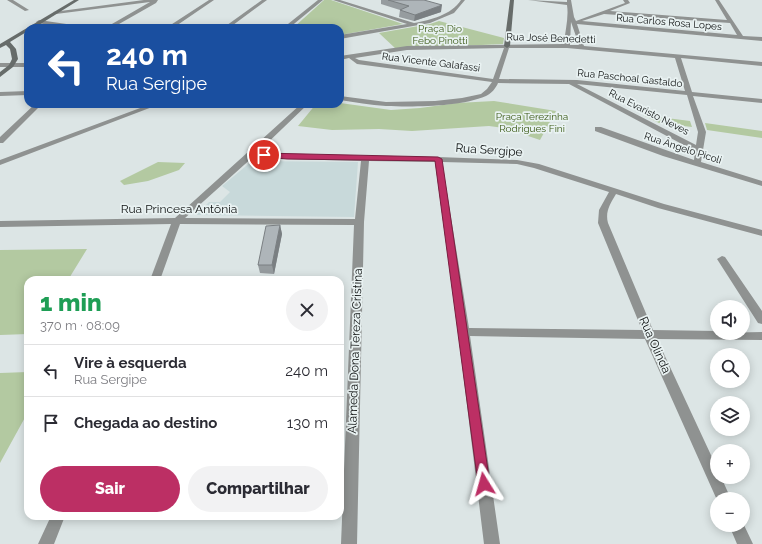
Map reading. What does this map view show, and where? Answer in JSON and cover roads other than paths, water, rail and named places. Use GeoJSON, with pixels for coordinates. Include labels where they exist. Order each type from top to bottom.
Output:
{"type":"FeatureCollection","features":[{"type":"Feature","properties":{"kind":"street"},"geometry":{"type":"LineString","coordinates":[[9,0],[20,4],[27,10]]}},
{"type":"Feature","properties":{"kind":"street"},"geometry":{"type":"LineString","coordinates":[[36,24],[77,0]]}},
{"type":"Feature","properties":{"kind":"street"},"geometry":{"type":"LineString","coordinates":[[56,12],[156,0]]}},
{"type":"Feature","properties":{"kind":"street"},"geometry":{"type":"LineString","coordinates":[[115,24],[156,0]]}},
{"type":"Feature","properties":{"kind":"street"},"geometry":{"type":"LineString","coordinates":[[175,24],[212,0]]}},
{"type":"Feature","properties":{"kind":"street"},"geometry":{"type":"LineString","coordinates":[[232,24],[265,0]]}},
{"type":"Feature","properties":{"kind":"street"},"geometry":{"type":"LineString","coordinates":[[291,24],[321,0]]}},
{"type":"Feature","properties":{"kind":"street"},"geometry":{"type":"LineString","coordinates":[[335,0],[415,25]]}},
{"type":"Feature","properties":{"kind":"street"},"geometry":{"type":"LineString","coordinates":[[344,36],[415,25],[444,17],[460,6],[463,0]]}},
{"type":"Feature","properties":{"kind":"street"},"geometry":{"type":"LineString","coordinates":[[344,99],[375,103],[403,104],[459,100],[485,94],[491,89],[495,81],[507,46],[512,0]]}},
{"type":"Feature","properties":{"kind":"street"},"geometry":{"type":"LineString","coordinates":[[530,0],[569,2],[571,20],[567,46]]}},
{"type":"Feature","properties":{"kind":"street"},"geometry":{"type":"LineString","coordinates":[[571,20],[604,12],[628,3],[625,0]]}},
{"type":"Feature","properties":{"kind":"street"},"geometry":{"type":"LineString","coordinates":[[717,0],[740,37]]}},
{"type":"Feature","properties":{"kind":"street"},"geometry":{"type":"LineString","coordinates":[[445,10],[452,12]]}},
{"type":"Feature","properties":{"kind":"street"},"geometry":{"type":"LineString","coordinates":[[604,12],[731,22]]}},
{"type":"Feature","properties":{"kind":"street"},"geometry":{"type":"LineString","coordinates":[[571,20],[582,47]]}},
{"type":"Feature","properties":{"kind":"street","name":"Rua Carlos Rosa Lopes"},"geometry":{"type":"LineString","coordinates":[[571,20],[761,38]]}},
{"type":"Feature","properties":{"kind":"street"},"geometry":{"type":"LineString","coordinates":[[39,22],[53,24]]}},
{"type":"Feature","properties":{"kind":"street"},"geometry":{"type":"LineString","coordinates":[[0,46],[24,31]]}},
{"type":"Feature","properties":{"kind":"street"},"geometry":{"type":"LineString","coordinates":[[0,74],[11,66],[15,59],[13,49],[7,42]]}},
{"type":"Feature","properties":{"kind":"street","name":"Rua José Benedetti"},"geometry":{"type":"LineString","coordinates":[[344,57],[407,48],[567,46],[762,64]]}},
{"type":"Feature","properties":{"kind":"street"},"geometry":{"type":"LineString","coordinates":[[364,63],[372,59],[365,54]]}},
{"type":"Feature","properties":{"kind":"street"},"geometry":{"type":"LineString","coordinates":[[355,55],[352,58],[357,62]]}},
{"type":"Feature","properties":{"kind":"street"},"geometry":{"type":"LineString","coordinates":[[677,56],[688,94],[702,132],[697,164]]}},
{"type":"Feature","properties":{"kind":"street"},"geometry":{"type":"LineString","coordinates":[[344,59],[357,62]]}},
{"type":"Feature","properties":{"kind":"street","name":"Rua Vicente Galafassi"},"geometry":{"type":"LineString","coordinates":[[357,62],[495,81]]}},
{"type":"Feature","properties":{"kind":"street"},"geometry":{"type":"LineString","coordinates":[[0,65],[24,66]]}},
{"type":"Feature","properties":{"kind":"street","name":"Rua Paschoal Gastaldo"},"geometry":{"type":"LineString","coordinates":[[495,81],[569,82],[762,101]]}},
{"type":"Feature","properties":{"kind":"street","name":"Rua Evaristo Neves"},"geometry":{"type":"LineString","coordinates":[[569,82],[700,150]]}},
{"type":"Feature","properties":{"kind":"street"},"geometry":{"type":"LineString","coordinates":[[0,94],[24,93]]}},
{"type":"Feature","properties":{"kind":"street"},"geometry":{"type":"LineString","coordinates":[[0,141],[35,108]]}},
{"type":"Feature","properties":{"kind":"street"},"geometry":{"type":"LineString","coordinates":[[0,163],[146,108]]}},
{"type":"Feature","properties":{"kind":"street"},"geometry":{"type":"LineString","coordinates":[[156,276],[177,221],[301,108]]}},
{"type":"Feature","properties":{"kind":"street","name":"Rua Ângelo Picoli"},"geometry":{"type":"LineString","coordinates":[[598,128],[697,164],[762,184]]}},
{"type":"Feature","properties":{"kind":"street","name":"Rua Sergipe"},"geometry":{"type":"LineString","coordinates":[[252,154],[287,157],[438,159],[517,162],[536,166],[661,206],[762,233]]}},
{"type":"Feature","properties":{"kind":"street","name":"Alameda Dona Tereza Cristina"},"geometry":{"type":"LineString","coordinates":[[349,544],[359,222],[365,159]]}},
{"type":"Feature","properties":{"kind":"street"},"geometry":{"type":"LineString","coordinates":[[438,159],[464,332],[492,544]]}},
{"type":"Feature","properties":{"kind":"street","name":"Rua Olinda"},"geometry":{"type":"LineString","coordinates":[[614,191],[604,208],[601,218],[649,334],[721,492]]}},
{"type":"Feature","properties":{"kind":"street","name":"Rua Princesa Antônia"},"geometry":{"type":"LineString","coordinates":[[0,224],[177,221],[359,222]]}},
{"type":"Feature","properties":{"kind":"street"},"geometry":{"type":"LineString","coordinates":[[722,259],[762,320]]}},
{"type":"Feature","properties":{"kind":"street"},"geometry":{"type":"LineString","coordinates":[[464,332],[762,336]]}},
{"type":"Feature","properties":{"kind":"street"},"geometry":{"type":"LineString","coordinates":[[46,544],[56,520]]}},
{"type":"Feature","properties":{"kind":"street"},"geometry":{"type":"LineString","coordinates":[[739,532],[745,544]]}},
{"type":"Feature","properties":{"kind":"park label","name":"Praça Dio Febo Pinotti"},"geometry":{"type":"Point","coordinates":[440,34]}},
{"type":"Feature","properties":{"kind":"park label","name":"Praça Terezinha Rodrigues Fini"},"geometry":{"type":"Point","coordinates":[532,122]}}]}
